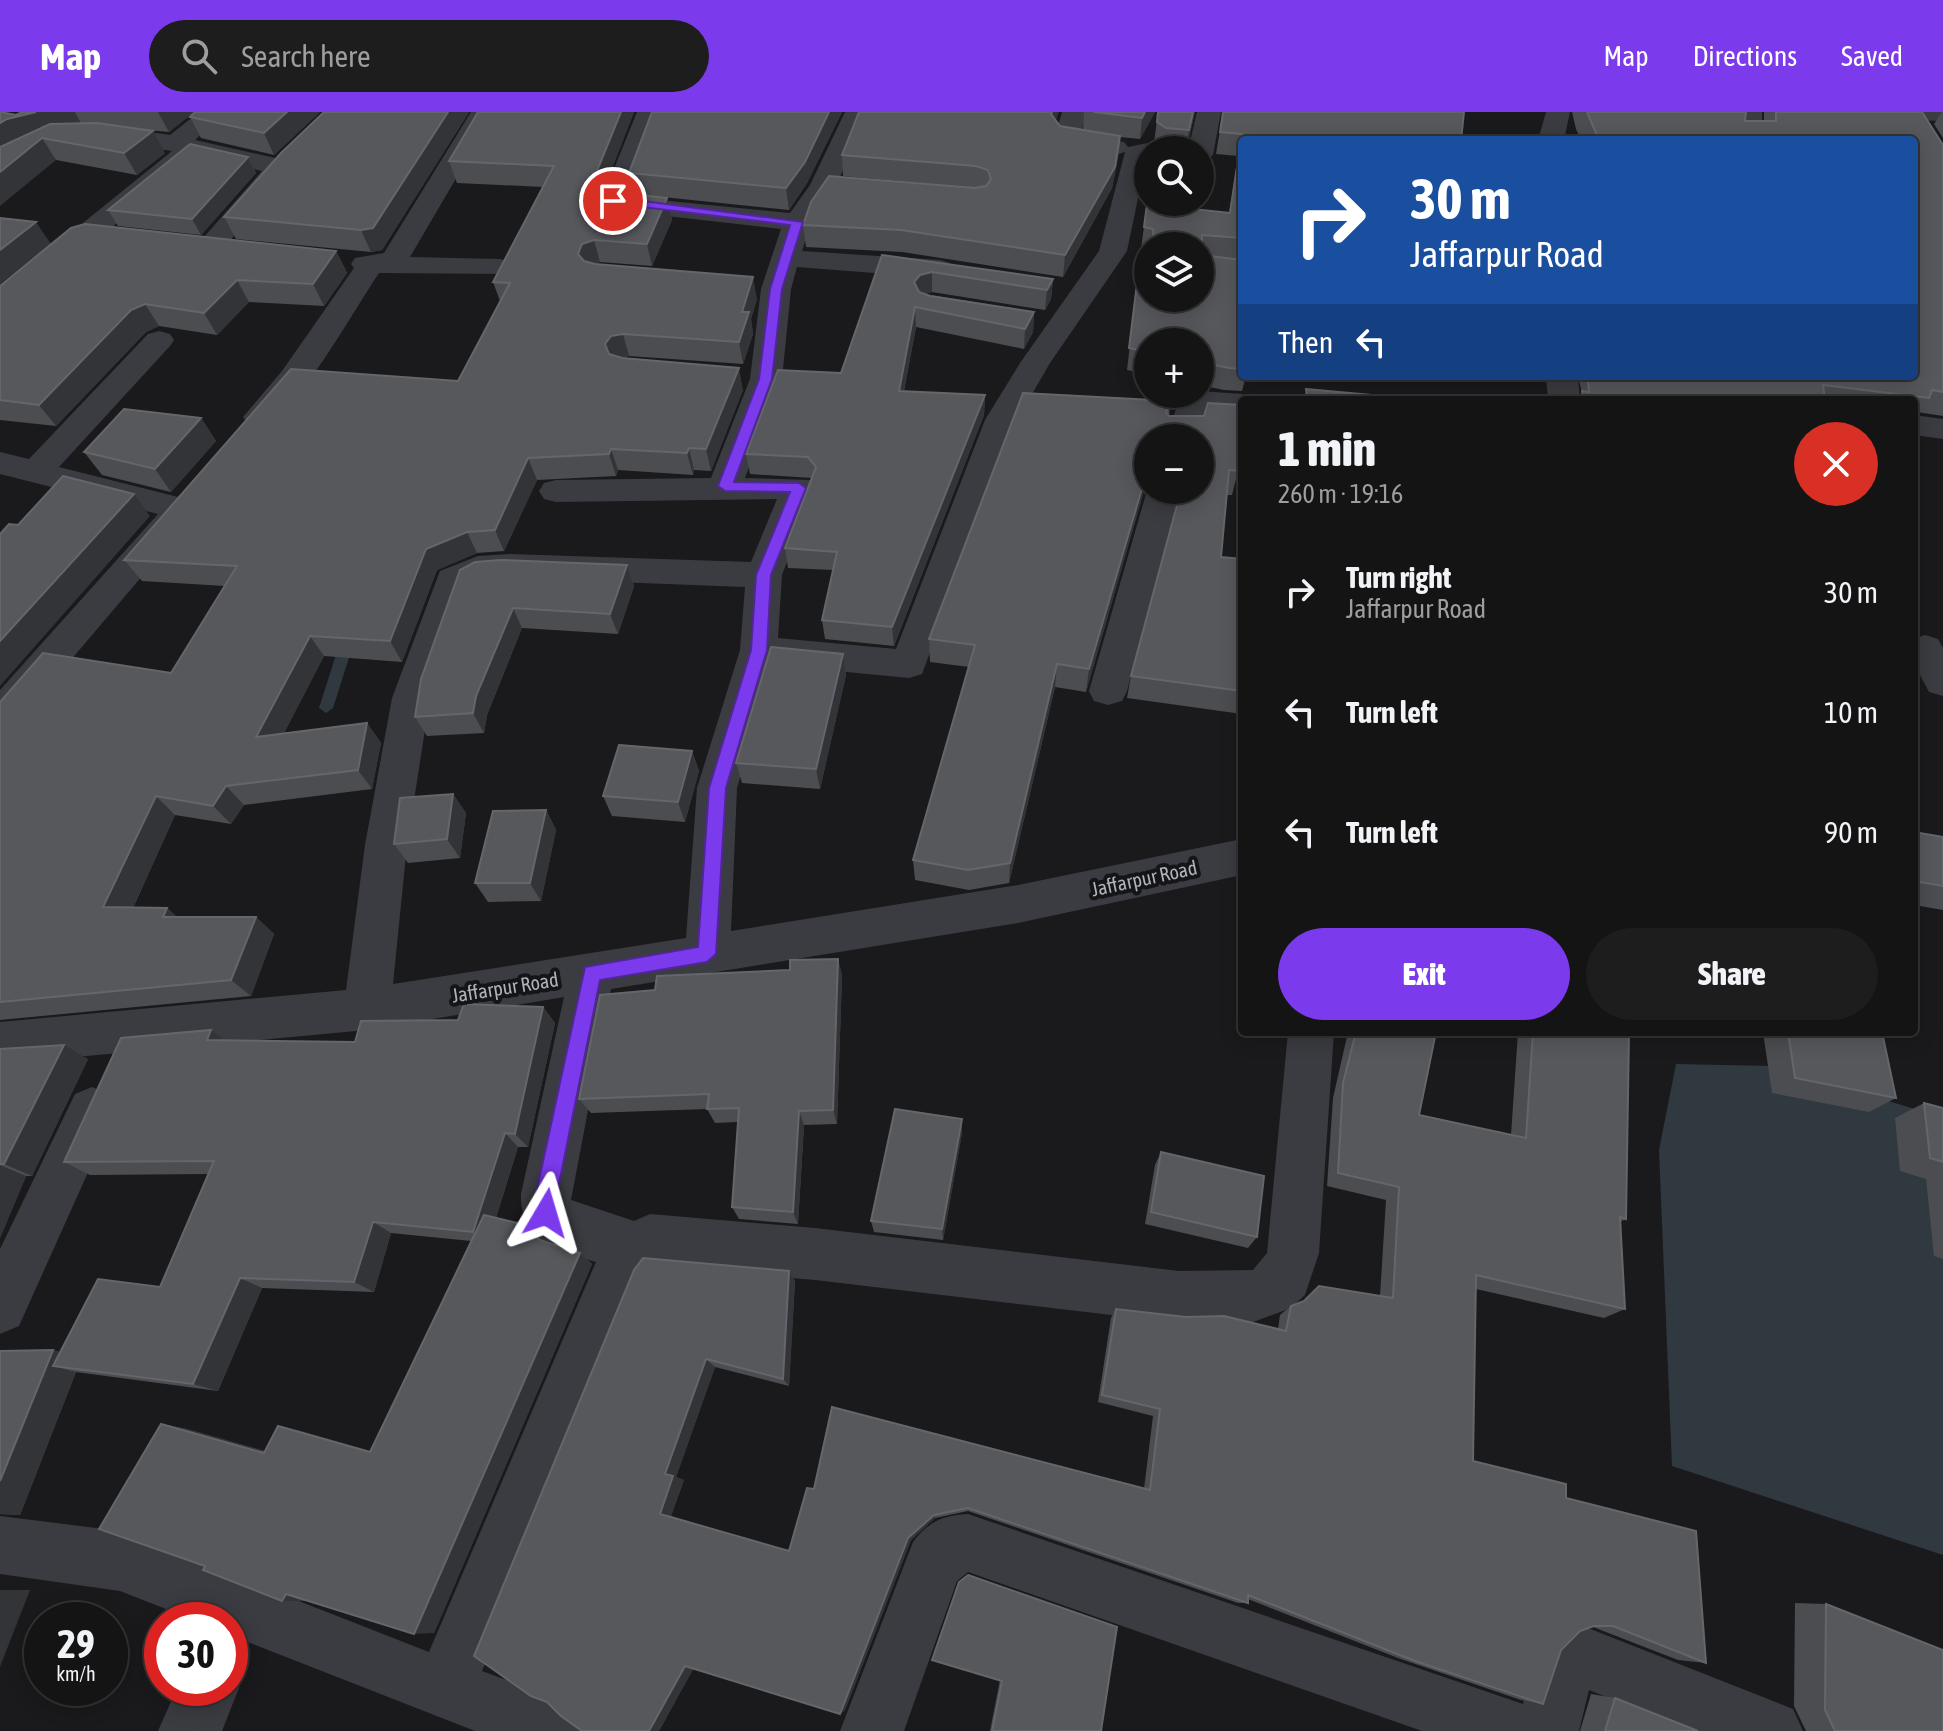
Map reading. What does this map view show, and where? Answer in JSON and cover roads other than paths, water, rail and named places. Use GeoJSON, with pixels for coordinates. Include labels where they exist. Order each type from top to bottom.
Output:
{"type":"FeatureCollection","features":[{"type":"Feature","properties":{"kind":"street"},"geometry":{"type":"LineString","coordinates":[[214,112],[174,144],[280,167]]}},
{"type":"Feature","properties":{"kind":"street"},"geometry":{"type":"LineString","coordinates":[[356,263],[394,260],[483,112]]}},
{"type":"Feature","properties":{"kind":"street"},"geometry":{"type":"LineString","coordinates":[[649,112],[614,203],[797,222]]}},
{"type":"Feature","properties":{"kind":"street"},"geometry":{"type":"LineString","coordinates":[[725,486],[750,378],[797,222],[823,186],[857,112]]}},
{"type":"Feature","properties":{"kind":"street"},"geometry":{"type":"LineString","coordinates":[[1074,112],[1066,137],[1070,141],[1134,149]]}},
{"type":"Feature","properties":{"kind":"street"},"geometry":{"type":"LineString","coordinates":[[1204,136],[1209,112]]}},
{"type":"Feature","properties":{"kind":"street"},"geometry":{"type":"LineString","coordinates":[[1552,136],[1558,112]]}},
{"type":"Feature","properties":{"kind":"street"},"geometry":{"type":"LineString","coordinates":[[1749,136],[1750,112]]}},
{"type":"Feature","properties":{"kind":"street"},"geometry":{"type":"LineString","coordinates":[[1879,112],[1943,114]]}},
{"type":"Feature","properties":{"kind":"street"},"geometry":{"type":"LineString","coordinates":[[1913,115],[1928,139]]}},
{"type":"Feature","properties":{"kind":"street"},"geometry":{"type":"LineString","coordinates":[[0,166],[47,140],[76,133],[192,148]]}},
{"type":"Feature","properties":{"kind":"street"},"geometry":{"type":"LineString","coordinates":[[240,248],[197,244],[302,146]]}},
{"type":"Feature","properties":{"kind":"street"},"geometry":{"type":"LineString","coordinates":[[127,237],[73,244],[192,148]]}},
{"type":"Feature","properties":{"kind":"street"},"geometry":{"type":"LineString","coordinates":[[823,186],[854,189]]}},
{"type":"Feature","properties":{"kind":"street"},"geometry":{"type":"LineString","coordinates":[[759,650],[909,664],[1001,420],[1047,322],[1071,290],[1122,260],[1134,197]]}},
{"type":"Feature","properties":{"kind":"street"},"geometry":{"type":"LineString","coordinates":[[787,258],[902,264],[962,273]]}},
{"type":"Feature","properties":{"kind":"street"},"geometry":{"type":"LineString","coordinates":[[356,263],[500,268]]}},
{"type":"Feature","properties":{"kind":"street"},"geometry":{"type":"LineString","coordinates":[[240,439],[293,378],[356,263]]}},
{"type":"Feature","properties":{"kind":"street"},"geometry":{"type":"LineString","coordinates":[[744,286],[776,289]]}},
{"type":"Feature","properties":{"kind":"street"},"geometry":{"type":"LineString","coordinates":[[37,471],[159,340]]}},
{"type":"Feature","properties":{"kind":"street"},"geometry":{"type":"LineString","coordinates":[[1186,424],[1194,400],[1238,404]]}},
{"type":"Feature","properties":{"kind":"street"},"geometry":{"type":"LineString","coordinates":[[1918,426],[1943,429]]}},
{"type":"Feature","properties":{"kind":"street"},"geometry":{"type":"LineString","coordinates":[[0,463],[191,497],[0,716]]}},
{"type":"Feature","properties":{"kind":"street"},"geometry":{"type":"LineString","coordinates":[[556,491],[725,486],[799,488],[764,575],[759,650],[717,788],[707,954]]}},
{"type":"Feature","properties":{"kind":"street"},"geometry":{"type":"LineString","coordinates":[[1108,691],[1159,504]]}},
{"type":"Feature","properties":{"kind":"street"},"geometry":{"type":"LineString","coordinates":[[367,1009],[386,845],[411,698],[453,580],[478,568],[510,566],[764,575]]}},
{"type":"Feature","properties":{"kind":"street"},"geometry":{"type":"LineString","coordinates":[[1927,648],[1943,682]]}},
{"type":"Feature","properties":{"kind":"street","name":"Jaffarpur Road"},"geometry":{"type":"LineString","coordinates":[[0,1043],[367,1009],[1018,904],[1238,858]]}},
{"type":"Feature","properties":{"kind":"street"},"geometry":{"type":"LineString","coordinates":[[592,973],[546,1194],[546,1213],[568,1228],[634,1247]]}},
{"type":"Feature","properties":{"kind":"street"},"geometry":{"type":"LineString","coordinates":[[0,1307],[128,1032]]}},
{"type":"Feature","properties":{"kind":"street"},"geometry":{"type":"LineString","coordinates":[[444,1689],[623,1261],[634,1247],[650,1240],[815,1254],[1179,1297],[1253,1296],[1272,1289],[1286,1276],[1293,1253],[1311,1036]]}},
{"type":"Feature","properties":{"kind":"street"},"geometry":{"type":"LineString","coordinates":[[872,1731],[934,1563],[947,1545],[968,1543],[1512,1731]]}},
{"type":"Feature","properties":{"kind":"street"},"geometry":{"type":"LineString","coordinates":[[0,1545],[120,1561],[197,1602]]}},
{"type":"Feature","properties":{"kind":"street"},"geometry":{"type":"LineString","coordinates":[[248,1626],[444,1689],[539,1722],[550,1731]]}},
{"type":"Feature","properties":{"kind":"street"},"geometry":{"type":"LineString","coordinates":[[1547,1731],[1563,1668],[1572,1657],[1588,1659],[1771,1731]]}},
{"type":"Feature","properties":{"kind":"street"},"geometry":{"type":"LineString","coordinates":[[190,1731],[200,1706]]}},
{"type":"Feature","properties":{"kind":"waterway"},"geometry":{"type":"LineString","coordinates":[[326,708],[348,639]]}}]}
